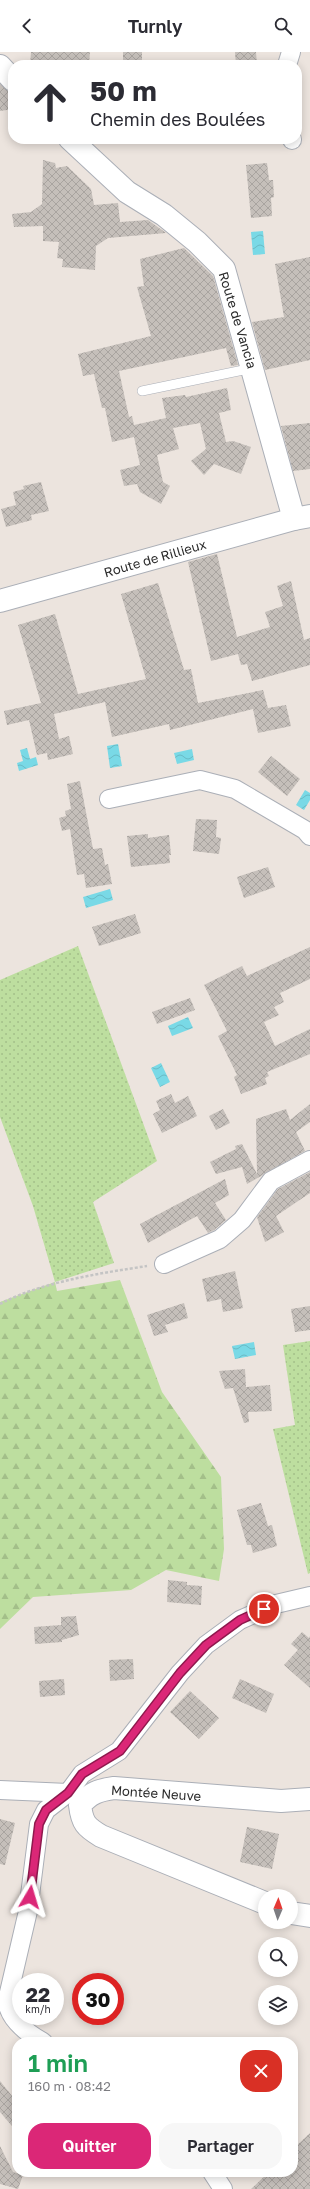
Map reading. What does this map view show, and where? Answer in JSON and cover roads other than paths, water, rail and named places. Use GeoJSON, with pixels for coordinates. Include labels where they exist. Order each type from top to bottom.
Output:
{"type":"FeatureCollection","features":[{"type":"Feature","properties":{"kind":"street"},"geometry":{"type":"LineString","coordinates":[[0,66],[8,75]]}},
{"type":"Feature","properties":{"kind":"street","name":"Route de Vancia"},"geometry":{"type":"LineString","coordinates":[[75,144],[127,192],[164,215],[197,242],[224,269],[253,368],[302,518]]}},
{"type":"Feature","properties":{"kind":"street","name":"Route de Rillieux"},"geometry":{"type":"LineString","coordinates":[[0,601],[302,518]]}},
{"type":"Feature","properties":{"kind":"street"},"geometry":{"type":"LineString","coordinates":[[109,799],[200,780],[235,789],[305,830],[310,836]]}},
{"type":"Feature","properties":{"kind":"street"},"geometry":{"type":"LineString","coordinates":[[164,1264],[220,1239],[242,1220],[272,1181],[310,1160]]}},
{"type":"Feature","properties":{"kind":"street"},"geometry":{"type":"LineString","coordinates":[[258,1900],[101,1836],[88,1828],[81,1818],[78,1794],[82,1774],[120,1751],[180,1673],[206,1645],[240,1620],[276,1604],[310,1596]]}},
{"type":"Feature","properties":{"kind":"street","name":"Montée Neuve"},"geometry":{"type":"LineString","coordinates":[[78,1794],[114,1788],[281,1801],[310,1799]]}},
{"type":"Feature","properties":{"kind":"street"},"geometry":{"type":"LineString","coordinates":[[0,1790],[78,1794]]}},
{"type":"Feature","properties":{"kind":"street"},"geometry":{"type":"LineString","coordinates":[[37,2037],[12,2016],[3,1999],[28,1911],[39,1824],[46,1810],[78,1794]]}},
{"type":"Feature","properties":{"kind":"street"},"geometry":{"type":"LineString","coordinates":[[298,1914],[310,1916]]}},
{"type":"Feature","properties":{"kind":"street"},"geometry":{"type":"LineString","coordinates":[[215,2177],[223,2189]]}},
{"type":"Feature","properties":{"kind":"lane"},"geometry":{"type":"LineString","coordinates":[[142,391],[253,368]]}},
{"type":"Feature","properties":{"kind":"water"},"geometry":{"type":"Polygon","coordinates":[[[263,231],[265,254],[253,255],[251,232],[263,231]]]}},
{"type":"Feature","properties":{"kind":"water"},"geometry":{"type":"Polygon","coordinates":[[[118,744],[122,766],[110,768],[107,746],[118,744]]]}},
{"type":"Feature","properties":{"kind":"water"},"geometry":{"type":"Polygon","coordinates":[[[27,748],[30,759],[36,757],[38,765],[19,771],[17,763],[23,761],[20,750],[27,748]]]}},
{"type":"Feature","properties":{"kind":"water"},"geometry":{"type":"Polygon","coordinates":[[[192,749],[194,760],[177,764],[174,753],[192,749]]]}},
{"type":"Feature","properties":{"kind":"water"},"geometry":{"type":"Polygon","coordinates":[[[305,790],[310,793],[310,800],[304,810],[296,805],[305,790]]]}},
{"type":"Feature","properties":{"kind":"water"},"geometry":{"type":"Polygon","coordinates":[[[110,889],[113,900],[86,908],[83,897],[110,889]]]}},
{"type":"Feature","properties":{"kind":"water"},"geometry":{"type":"Polygon","coordinates":[[[188,1017],[193,1028],[172,1036],[168,1026],[188,1017]]]}},
{"type":"Feature","properties":{"kind":"water"},"geometry":{"type":"Polygon","coordinates":[[[161,1063],[170,1082],[160,1087],[151,1068],[161,1063]]]}},
{"type":"Feature","properties":{"kind":"water"},"geometry":{"type":"Polygon","coordinates":[[[254,1342],[256,1355],[235,1359],[232,1346],[254,1342]]]}}]}
